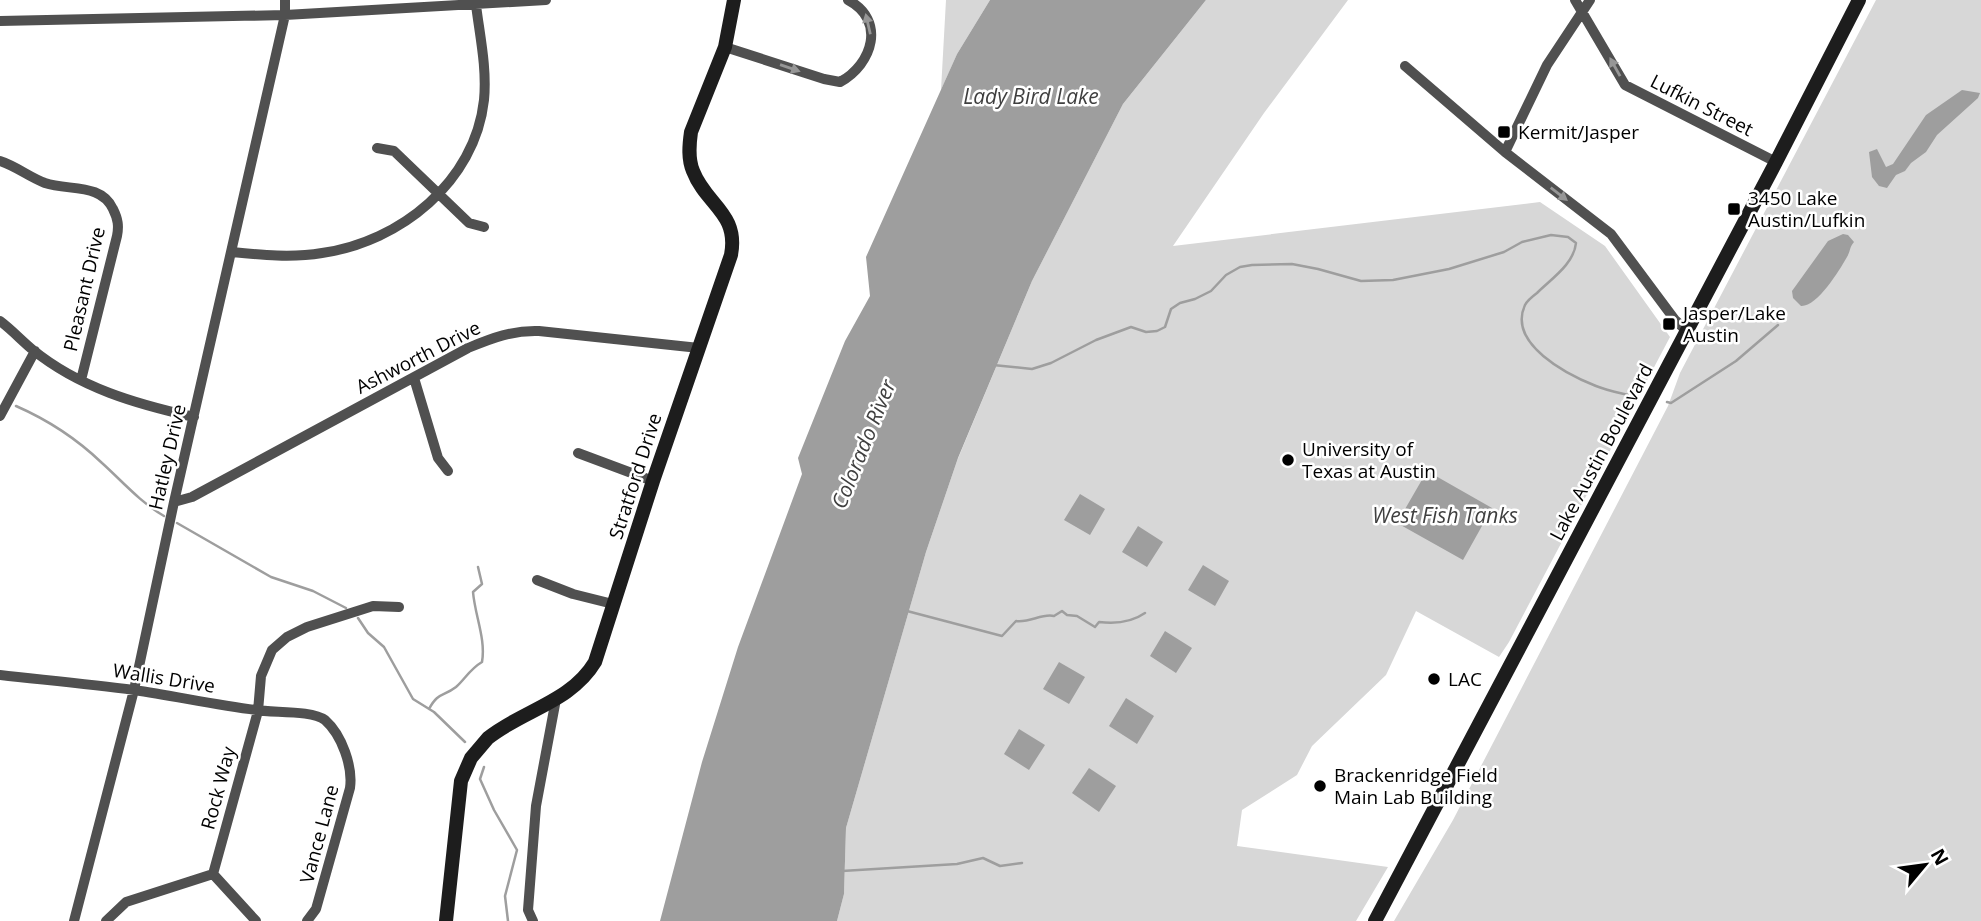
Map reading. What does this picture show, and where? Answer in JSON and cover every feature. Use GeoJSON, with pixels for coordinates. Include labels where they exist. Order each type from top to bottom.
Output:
{"type":"FeatureCollection","features":[{"type":"Feature","properties":{"kind":"street","name":"Hatley Drive"},"geometry":{"type":"LineString","coordinates":[[74,921],[134,690],[285,15],[285,0]]}},
{"type":"Feature","properties":{"kind":"street"},"geometry":{"type":"LineString","coordinates":[[0,21],[285,15],[547,0]]}},
{"type":"Feature","properties":{"kind":"street","name":"Stratford Drive"},"geometry":{"type":"LineString","coordinates":[[446,921],[459,792],[471,758],[496,732],[568,692],[587,675],[595,662],[653,481],[731,255],[733,234],[723,212],[693,173],[689,146],[696,120],[725,47],[734,0]]}},
{"type":"Feature","properties":{"kind":"street"},"geometry":{"type":"LineString","coordinates":[[725,47],[840,82],[850,76],[867,57],[870,34],[869,18],[863,9],[848,0]]}},
{"type":"Feature","properties":{"kind":"street","name":"Lufkin Street"},"geometry":{"type":"LineString","coordinates":[[1575,0],[1625,85],[1776,162]]}},
{"type":"Feature","properties":{"kind":"street"},"geometry":{"type":"LineString","coordinates":[[1505,152],[1547,65],[1590,0]]}},
{"type":"Feature","properties":{"kind":"street","name":"Lake Austin Boulevard"},"geometry":{"type":"LineString","coordinates":[[1375,921],[1859,0]]}},
{"type":"Feature","properties":{"kind":"street"},"geometry":{"type":"LineString","coordinates":[[232,252],[270,256],[321,254],[352,247],[385,234],[440,194],[461,166],[478,132],[484,101],[485,68],[476,5]]}},
{"type":"Feature","properties":{"kind":"street"},"geometry":{"type":"LineString","coordinates":[[1405,66],[1505,152],[1611,234],[1673,318],[1687,331]]}},
{"type":"Feature","properties":{"kind":"street"},"geometry":{"type":"LineString","coordinates":[[377,148],[394,151],[469,223],[484,227]]}},
{"type":"Feature","properties":{"kind":"street","name":"Pleasant Drive"},"geometry":{"type":"LineString","coordinates":[[0,161],[9,163],[33,179],[95,191],[109,200],[116,214],[119,226],[117,236],[81,380]]}},
{"type":"Feature","properties":{"kind":"street"},"geometry":{"type":"LineString","coordinates":[[0,321],[34,351],[97,389],[140,405],[194,417]]}},
{"type":"Feature","properties":{"kind":"street","name":"Ashworth Drive"},"geometry":{"type":"LineString","coordinates":[[174,502],[192,497],[491,338],[519,330],[699,348]]}},
{"type":"Feature","properties":{"kind":"street"},"geometry":{"type":"LineString","coordinates":[[0,416],[34,351]]}},
{"type":"Feature","properties":{"kind":"street"},"geometry":{"type":"LineString","coordinates":[[414,378],[438,458],[448,471]]}},
{"type":"Feature","properties":{"kind":"street"},"geometry":{"type":"LineString","coordinates":[[578,453],[653,481]]}},
{"type":"Feature","properties":{"kind":"street"},"geometry":{"type":"LineString","coordinates":[[537,580],[573,594],[613,604]]}},
{"type":"Feature","properties":{"kind":"street","name":"Rock Way"},"geometry":{"type":"LineString","coordinates":[[213,874],[258,710],[261,676],[272,650],[287,637],[307,627],[373,606],[399,607]]}},
{"type":"Feature","properties":{"kind":"street","name":"Wallis Drive"},"geometry":{"type":"LineString","coordinates":[[0,675],[134,690],[323,719]]}},
{"type":"Feature","properties":{"kind":"street"},"geometry":{"type":"LineString","coordinates":[[533,921],[528,910],[536,806],[556,699]]}},
{"type":"Feature","properties":{"kind":"street","name":"Vance Lane"},"geometry":{"type":"LineString","coordinates":[[307,921],[316,909],[352,774],[349,761],[323,719]]}},
{"type":"Feature","properties":{"kind":"street"},"geometry":{"type":"LineString","coordinates":[[106,921],[127,902],[213,874],[256,921]]}},
{"type":"Feature","properties":{"kind":"shaded area"},"geometry":{"type":"Polygon","coordinates":[[[946,0],[990,0],[957,54],[941,90],[946,0]]]}},
{"type":"Feature","properties":{"kind":"shaded area","name":"University of Texas at Austin"},"geometry":{"type":"Polygon","coordinates":[[[1206,0],[1348,0],[1264,113],[1173,246],[1540,202],[1605,246],[1670,337],[1499,657],[1416,611],[1386,675],[1312,746],[1297,775],[1242,810],[1237,846],[1388,867],[1356,921],[837,921],[844,894],[846,828],[926,552],[957,461],[1032,281],[1123,104],[1206,0]]]}},
{"type":"Feature","properties":{"kind":"shaded area"},"geometry":{"type":"Polygon","coordinates":[[[1876,0],[1981,0],[1981,921],[1394,921],[1453,820],[1668,406],[1680,373],[1876,0]]]}},
{"type":"Feature","properties":{"kind":"water","name":"Lady Bird Lake"},"geometry":{"type":"Polygon","coordinates":[[[990,0],[1206,0],[1123,104],[1032,281],[958,458],[926,552],[846,828],[844,894],[837,921],[660,921],[702,762],[738,647],[802,474],[798,458],[845,341],[870,296],[866,257],[957,54],[990,0]]]}},
{"type":"Feature","properties":{"kind":"water"},"geometry":{"type":"Polygon","coordinates":[[[1962,90],[1980,93],[1978,98],[1937,135],[1926,152],[1905,171],[1896,175],[1887,188],[1879,186],[1872,177],[1869,152],[1877,149],[1886,167],[1893,164],[1926,115],[1962,90]]]}},
{"type":"Feature","properties":{"kind":"water"},"geometry":{"type":"Polygon","coordinates":[[[1843,234],[1848,235],[1854,242],[1847,257],[1820,295],[1814,301],[1801,306],[1793,298],[1792,291],[1828,241],[1843,234]]]}},
{"type":"Feature","properties":{"kind":"water","name":"West Fish Tanks"},"geometry":{"type":"Polygon","coordinates":[[[1427,471],[1492,508],[1463,560],[1397,523],[1427,471]]]}},
{"type":"Feature","properties":{"kind":"water"},"geometry":{"type":"Polygon","coordinates":[[[1080,494],[1105,509],[1090,535],[1064,520],[1080,494]]]}},
{"type":"Feature","properties":{"kind":"water"},"geometry":{"type":"Polygon","coordinates":[[[1138,526],[1163,542],[1147,567],[1122,552],[1138,526]]]}},
{"type":"Feature","properties":{"kind":"water"},"geometry":{"type":"Polygon","coordinates":[[[1203,565],[1229,581],[1215,606],[1188,590],[1203,565]]]}},
{"type":"Feature","properties":{"kind":"water"},"geometry":{"type":"Polygon","coordinates":[[[1165,631],[1192,648],[1176,673],[1150,656],[1165,631]]]}},
{"type":"Feature","properties":{"kind":"water"},"geometry":{"type":"Polygon","coordinates":[[[1059,662],[1085,677],[1069,704],[1043,689],[1059,662]]]}},
{"type":"Feature","properties":{"kind":"water"},"geometry":{"type":"Polygon","coordinates":[[[1126,698],[1154,716],[1137,744],[1109,726],[1126,698]]]}},
{"type":"Feature","properties":{"kind":"water"},"geometry":{"type":"Polygon","coordinates":[[[1019,729],[1045,745],[1029,770],[1004,754],[1019,729]]]}},
{"type":"Feature","properties":{"kind":"water"},"geometry":{"type":"Polygon","coordinates":[[[1089,768],[1116,786],[1099,812],[1072,793],[1089,768]]]}},
{"type":"Feature","properties":{"kind":"waterway"},"geometry":{"type":"LineString","coordinates":[[993,365],[1032,369],[1131,327],[1146,332],[1157,331],[1165,327],[1171,309],[1211,291],[1226,275],[1240,267],[1292,264],[1361,281],[1393,280],[1449,269],[1504,252],[1522,242],[1551,235],[1568,237],[1576,243],[1574,251],[1561,271],[1526,303],[1522,319],[1525,333],[1532,345],[1556,366],[1601,388],[1633,396]]}},
{"type":"Feature","properties":{"kind":"waterway"},"geometry":{"type":"LineString","coordinates":[[1667,402],[1671,403],[1736,361],[1778,325]]}},
{"type":"Feature","properties":{"kind":"waterway"},"geometry":{"type":"LineString","coordinates":[[16,406],[72,438],[139,498],[164,516]]}},
{"type":"Feature","properties":{"kind":"waterway"},"geometry":{"type":"LineString","coordinates":[[177,523],[271,577],[313,591],[346,608]]}},
{"type":"Feature","properties":{"kind":"waterway"},"geometry":{"type":"LineString","coordinates":[[429,709],[438,697],[456,687],[482,662],[483,645],[473,592],[482,584],[478,567]]}},
{"type":"Feature","properties":{"kind":"waterway"},"geometry":{"type":"LineString","coordinates":[[907,611],[1002,636],[1016,621],[1054,616],[1062,611],[1095,627],[1099,622],[1123,622],[1145,613]]}},
{"type":"Feature","properties":{"kind":"waterway"},"geometry":{"type":"LineString","coordinates":[[358,618],[368,633],[384,647],[413,699],[434,712],[465,742]]}},
{"type":"Feature","properties":{"kind":"waterway"},"geometry":{"type":"LineString","coordinates":[[484,767],[480,779],[517,850],[505,896],[508,921]]}},
{"type":"Feature","properties":{"kind":"waterway"},"geometry":{"type":"LineString","coordinates":[[842,871],[957,864],[983,858],[1000,866],[1022,863]]}},
{"type":"Feature","properties":{"kind":"place","name":"Kermit/Jasper"},"geometry":{"type":"Point","coordinates":[1504,132]}},
{"type":"Feature","properties":{"kind":"place","name":"3450 Lake Austin/Lufkin"},"geometry":{"type":"Point","coordinates":[1734,209]}},
{"type":"Feature","properties":{"kind":"place","name":"Jasper/Lake Austin"},"geometry":{"type":"Point","coordinates":[1669,324]}},
{"type":"Feature","properties":{"kind":"place","name":"University of Texas at Austin"},"geometry":{"type":"Point","coordinates":[1288,460]}},
{"type":"Feature","properties":{"kind":"place","name":"LAC"},"geometry":{"type":"Point","coordinates":[1434,679]}},
{"type":"Feature","properties":{"kind":"place","name":"Brackenridge Field Main Lab Building"},"geometry":{"type":"Point","coordinates":[1320,786]}},
{"type":"Feature","properties":{"kind":"water label","name":"Colorado River"},"geometry":{"type":"Point","coordinates":[863,444]}}]}
